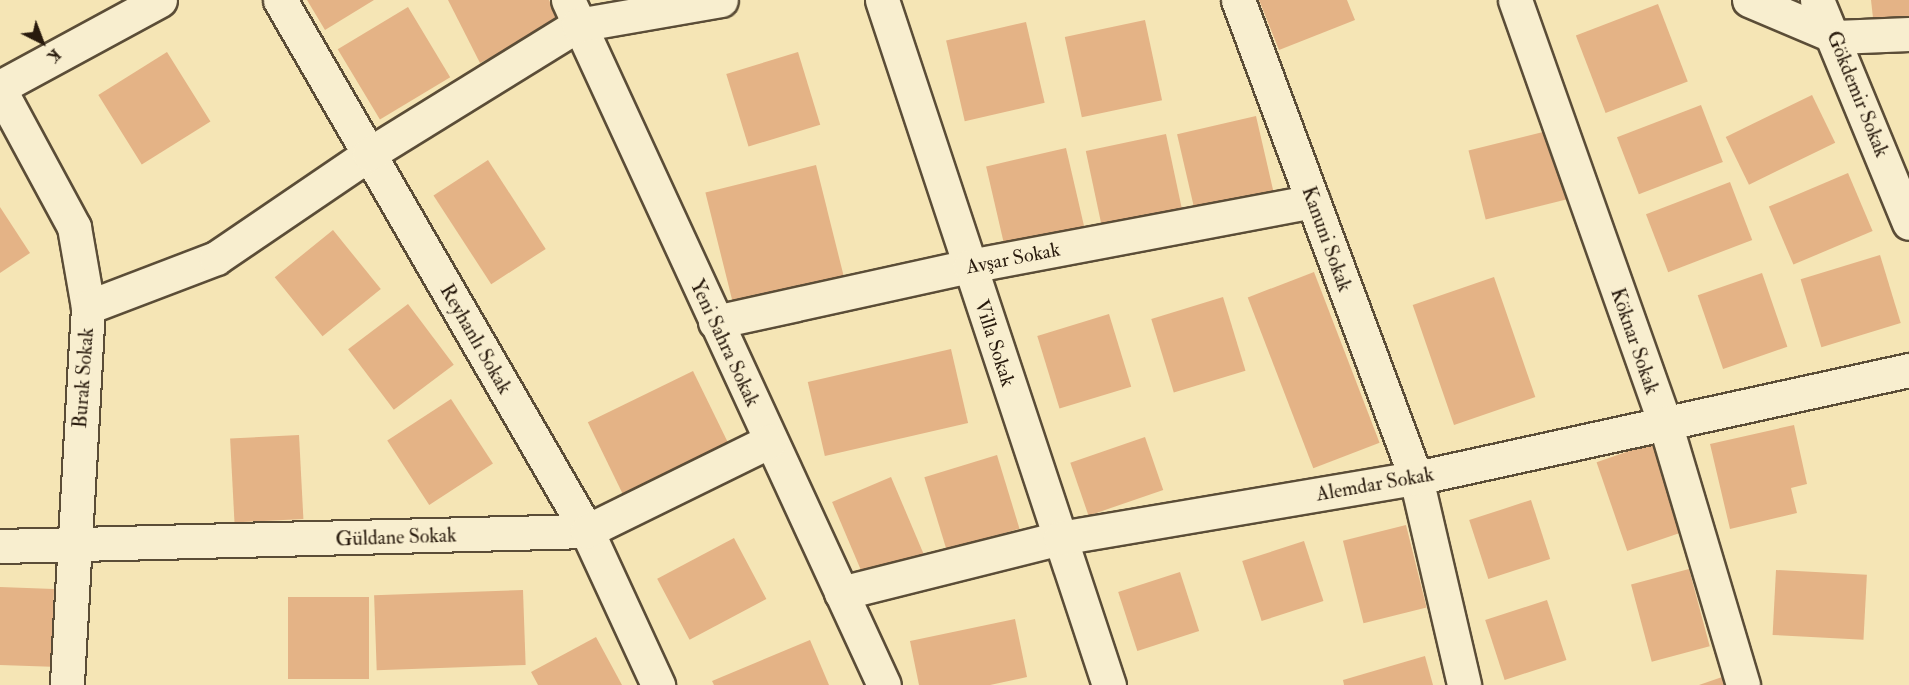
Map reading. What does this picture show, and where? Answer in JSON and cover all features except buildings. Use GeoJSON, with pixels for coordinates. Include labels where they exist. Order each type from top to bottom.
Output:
{"type":"FeatureCollection","features":[{"type":"Feature","properties":{"kind":"street"},"geometry":{"type":"LineString","coordinates":[[0,88],[160,0]]}},
{"type":"Feature","properties":{"kind":"street","name":"Reyhanlı Sokak"},"geometry":{"type":"LineString","coordinates":[[280,0],[587,531],[658,685]]}},
{"type":"Feature","properties":{"kind":"street"},"geometry":{"type":"LineString","coordinates":[[88,307],[216,258],[573,12],[721,0]]}},
{"type":"Feature","properties":{"kind":"street","name":"Villa Sokak"},"geometry":{"type":"LineString","coordinates":[[882,0],[1109,685]]}},
{"type":"Feature","properties":{"kind":"street","name":"Kanuni Sokak"},"geometry":{"type":"LineString","coordinates":[[1238,0],[1416,478],[1464,685]]}},
{"type":"Feature","properties":{"kind":"street","name":"Köknar Sokak"},"geometry":{"type":"LineString","coordinates":[[1515,0],[1665,423],[1743,685]]}},
{"type":"Feature","properties":{"kind":"street"},"geometry":{"type":"LineString","coordinates":[[1749,0],[1836,37],[1909,33]]}},
{"type":"Feature","properties":{"kind":"street","name":"Gökdemir Sokak"},"geometry":{"type":"LineString","coordinates":[[1817,0],[1836,37],[1909,223]]}},
{"type":"Feature","properties":{"kind":"street","name":"Yeni Sahra Sokak"},"geometry":{"type":"LineString","coordinates":[[573,12],[884,685]]}},
{"type":"Feature","properties":{"kind":"street","name":"Burak Sokak"},"geometry":{"type":"LineString","coordinates":[[0,88],[74,227],[88,307],[71,547],[67,685]]}},
{"type":"Feature","properties":{"kind":"street","name":"Avşar Sokak"},"geometry":{"type":"LineString","coordinates":[[715,322],[970,266],[1313,201]]}},
{"type":"Feature","properties":{"kind":"street","name":"Alemdar Sokak"},"geometry":{"type":"LineString","coordinates":[[841,593],[1060,538],[1416,478],[1909,370]]}},
{"type":"Feature","properties":{"kind":"street","name":"Güldane Sokak"},"geometry":{"type":"LineString","coordinates":[[0,546],[71,547],[587,531],[770,441]]}}]}
